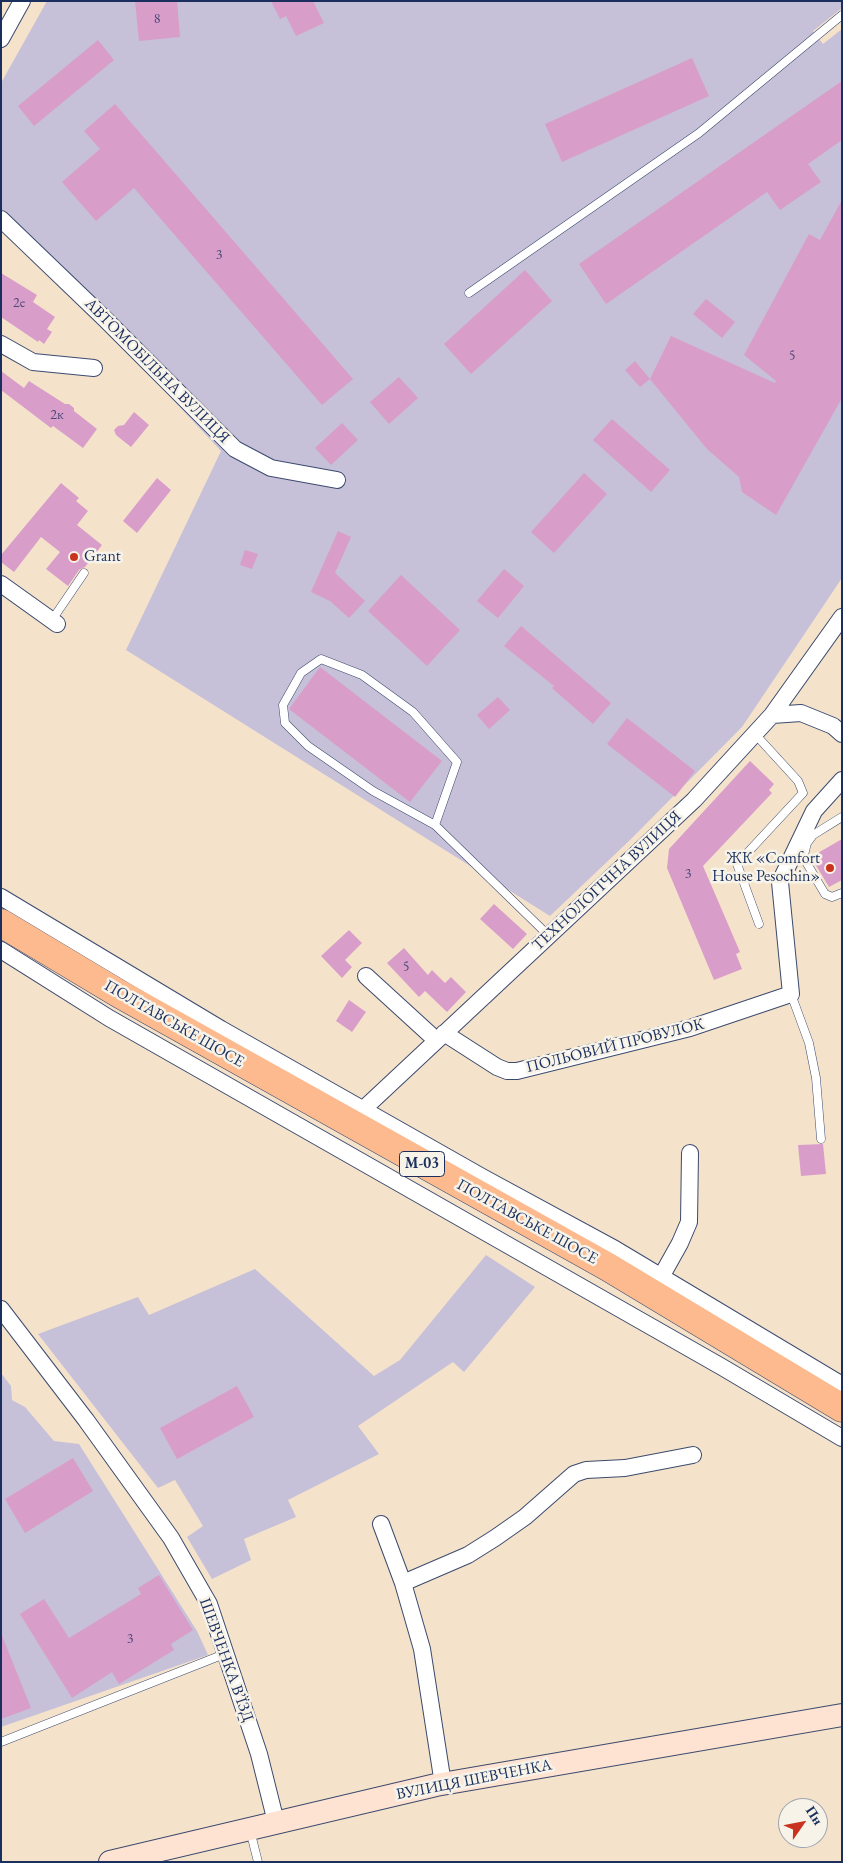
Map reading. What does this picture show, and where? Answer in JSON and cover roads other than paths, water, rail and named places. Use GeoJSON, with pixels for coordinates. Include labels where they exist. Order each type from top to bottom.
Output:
{"type":"FeatureCollection","features":[{"type":"Feature","properties":{"kind":"highway","name":"ПОЛТАВСЬКЕ ШОСЕ"},"geometry":{"type":"LineString","coordinates":[[1,923],[118,994],[356,1116],[842,1408]]}},
{"type":"Feature","properties":{"kind":"street"},"geometry":{"type":"LineString","coordinates":[[1,39],[22,1]]}},
{"type":"Feature","properties":{"kind":"street","name":"АВТОМОБІЛЬНА ВУЛИЦЯ"},"geometry":{"type":"LineString","coordinates":[[1,219],[236,449],[271,468],[337,480]]}},
{"type":"Feature","properties":{"kind":"street"},"geometry":{"type":"LineString","coordinates":[[1,344],[33,362],[94,368]]}},
{"type":"Feature","properties":{"kind":"street"},"geometry":{"type":"LineString","coordinates":[[1,584],[54,622]]}},
{"type":"Feature","properties":{"kind":"street","name":"ТЕХНОЛОГІЧНА ВУЛИЦЯ"},"geometry":{"type":"LineString","coordinates":[[356,1116],[694,800],[772,715],[842,617]]}},
{"type":"Feature","properties":{"kind":"street"},"geometry":{"type":"LineString","coordinates":[[772,715],[801,713],[833,726],[842,734]]}},
{"type":"Feature","properties":{"kind":"street"},"geometry":{"type":"LineString","coordinates":[[791,994],[780,882],[814,811],[842,780]]}},
{"type":"Feature","properties":{"kind":"street"},"geometry":{"type":"LineString","coordinates":[[1,897],[204,1019],[356,1116],[661,1277],[842,1385]]}},
{"type":"Feature","properties":{"kind":"street"},"geometry":{"type":"LineString","coordinates":[[1,950],[135,1033],[722,1367],[842,1438]]}},
{"type":"Feature","properties":{"kind":"street","name":"ПОЛЬОВИЙ ПРОВУЛОК"},"geometry":{"type":"LineString","coordinates":[[366,976],[440,1037],[507,1071],[517,1071],[690,1028],[791,994]]}},
{"type":"Feature","properties":{"kind":"street"},"geometry":{"type":"LineString","coordinates":[[661,1277],[680,1243],[689,1222],[690,1154]]}},
{"type":"Feature","properties":{"kind":"street","name":"ШЕВЧЕНКА В’ЇЗД"},"geometry":{"type":"LineString","coordinates":[[1,1309],[171,1538],[209,1604],[227,1653],[259,1754],[276,1822]]}},
{"type":"Feature","properties":{"kind":"street"},"geometry":{"type":"LineString","coordinates":[[403,1583],[428,1574],[475,1551],[525,1517],[574,1474],[586,1470],[625,1468],[693,1455]]}},
{"type":"Feature","properties":{"kind":"street"},"geometry":{"type":"LineString","coordinates":[[380,1524],[403,1583],[422,1649],[443,1784]]}},
{"type":"Feature","properties":{"kind":"street","name":"ВУЛИЦЯ ШЕВЧЕНКА"},"geometry":{"type":"LineString","coordinates":[[110,1862],[250,1827],[443,1784],[842,1715]]}},
{"type":"Feature","properties":{"kind":"lane"},"geometry":{"type":"LineString","coordinates":[[469,293],[700,133],[842,14]]}},
{"type":"Feature","properties":{"kind":"lane"},"geometry":{"type":"LineString","coordinates":[[54,622],[84,574]]}},
{"type":"Feature","properties":{"kind":"lane"},"geometry":{"type":"LineString","coordinates":[[435,825],[457,762],[438,740],[413,712],[362,675],[321,659],[301,673],[283,705],[285,723],[308,746],[364,785],[435,825],[548,936]]}},
{"type":"Feature","properties":{"kind":"lane"},"geometry":{"type":"LineString","coordinates":[[755,734],[798,781],[803,793],[737,864],[759,924]]}},
{"type":"Feature","properties":{"kind":"lane"},"geometry":{"type":"LineString","coordinates":[[842,817],[813,835],[807,843],[804,855],[806,862],[825,894],[832,897],[842,893]]}},
{"type":"Feature","properties":{"kind":"lane"},"geometry":{"type":"LineString","coordinates":[[791,994],[809,1043],[816,1078],[822,1139]]}},
{"type":"Feature","properties":{"kind":"lane"},"geometry":{"type":"LineString","coordinates":[[1,1742],[227,1653]]}},
{"type":"Feature","properties":{"kind":"lane"},"geometry":{"type":"LineString","coordinates":[[250,1827],[258,1862]]}},
{"type":"Feature","properties":{"kind":"place","name":"Grant"},"geometry":{"type":"Point","coordinates":[74,557]}},
{"type":"Feature","properties":{"kind":"place","name":"ЖК «Comfort House Pesochin»"},"geometry":{"type":"Point","coordinates":[830,868]}}]}
